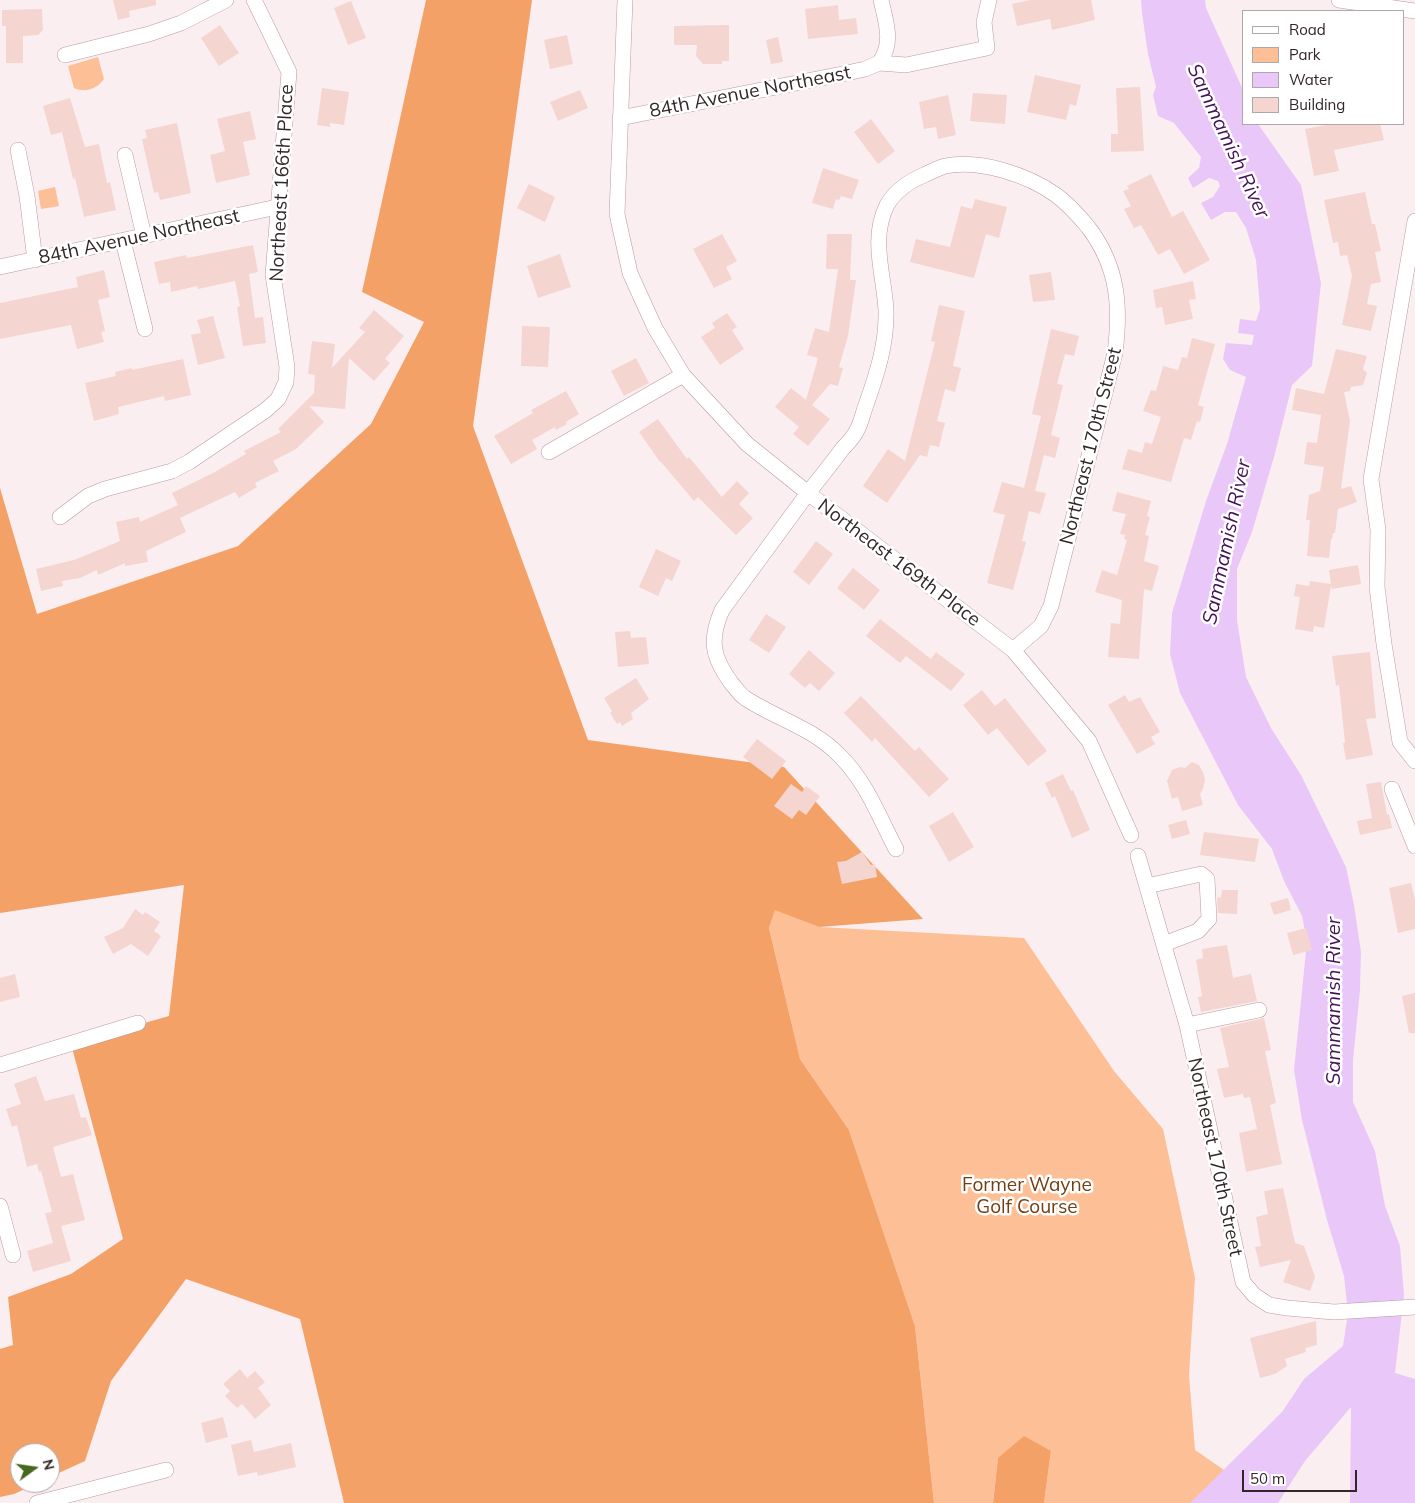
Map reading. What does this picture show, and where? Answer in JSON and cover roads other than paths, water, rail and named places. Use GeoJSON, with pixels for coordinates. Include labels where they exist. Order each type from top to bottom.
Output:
{"type":"FeatureCollection","features":[{"type":"Feature","properties":{"kind":"street"},"geometry":{"type":"LineString","coordinates":[[66,55],[150,34],[181,23],[226,0]]}},
{"type":"Feature","properties":{"kind":"street","name":"Northeast 166th Place"},"geometry":{"type":"LineString","coordinates":[[60,517],[88,496],[105,489],[172,471],[189,462],[266,410],[278,399],[286,382],[287,367],[273,275],[289,72],[254,0]]}},
{"type":"Feature","properties":{"kind":"street"},"geometry":{"type":"LineString","coordinates":[[625,0],[617,214],[630,273],[655,328],[683,375],[747,444],[808,493],[722,610],[713,638],[717,657],[723,672],[743,697],[820,738],[839,754],[857,775],[896,850]]}},
{"type":"Feature","properties":{"kind":"street"},"geometry":{"type":"LineString","coordinates":[[879,63],[885,55],[888,38],[880,0]]}},
{"type":"Feature","properties":{"kind":"street","name":"84th Avenue Northeast"},"geometry":{"type":"LineString","coordinates":[[620,118],[866,69],[879,63],[906,65],[987,48],[984,22],[989,0]]}},
{"type":"Feature","properties":{"kind":"street"},"geometry":{"type":"LineString","coordinates":[[1340,0],[1415,11]]}},
{"type":"Feature","properties":{"kind":"street"},"geometry":{"type":"LineString","coordinates":[[18,150],[27,196],[35,260]]}},
{"type":"Feature","properties":{"kind":"street"},"geometry":{"type":"LineString","coordinates":[[125,155],[144,236]]}},
{"type":"Feature","properties":{"kind":"street","name":"Northeast 170th Street"},"geometry":{"type":"LineString","coordinates":[[898,191],[918,177],[944,166],[963,164],[986,165],[1032,182],[1057,196],[1081,218],[1106,258],[1114,279],[1118,303],[1118,329],[1115,353],[1051,606],[1041,626],[1013,650]]}},
{"type":"Feature","properties":{"kind":"street","name":"Northeast 169th Place"},"geometry":{"type":"LineString","coordinates":[[898,191],[888,204],[882,218],[878,248],[886,317],[886,333],[878,372],[857,431],[808,493],[1013,650]]}},
{"type":"Feature","properties":{"kind":"street","name":"84th Avenue Northeast"},"geometry":{"type":"LineString","coordinates":[[0,267],[278,207]]}},
{"type":"Feature","properties":{"kind":"street"},"geometry":{"type":"LineString","coordinates":[[1415,221],[1371,479],[1378,530],[1377,587],[1386,653],[1400,742],[1415,761]]}},
{"type":"Feature","properties":{"kind":"street"},"geometry":{"type":"LineString","coordinates":[[122,241],[145,328]]}},
{"type":"Feature","properties":{"kind":"street"},"geometry":{"type":"LineString","coordinates":[[549,452],[683,375]]}},
{"type":"Feature","properties":{"kind":"street"},"geometry":{"type":"LineString","coordinates":[[1013,650],[1089,741],[1132,835]]}},
{"type":"Feature","properties":{"kind":"street"},"geometry":{"type":"LineString","coordinates":[[1392,789],[1415,846]]}},
{"type":"Feature","properties":{"kind":"street","name":"Northeast 170th Street"},"geometry":{"type":"LineString","coordinates":[[1138,856],[1187,1025],[1243,1282],[1254,1295],[1269,1305],[1334,1312],[1415,1307]]}},
{"type":"Feature","properties":{"kind":"street"},"geometry":{"type":"LineString","coordinates":[[1147,886],[1201,874],[1207,879],[1209,919],[1198,931],[1164,944]]}},
{"type":"Feature","properties":{"kind":"street"},"geometry":{"type":"LineString","coordinates":[[1187,1025],[1259,1010]]}},
{"type":"Feature","properties":{"kind":"street"},"geometry":{"type":"LineString","coordinates":[[0,1065],[138,1023]]}},
{"type":"Feature","properties":{"kind":"street"},"geometry":{"type":"LineString","coordinates":[[0,1206],[12,1255]]}},
{"type":"Feature","properties":{"kind":"street"},"geometry":{"type":"LineString","coordinates":[[37,1503],[166,1470]]}},
{"type":"Feature","properties":{"kind":"water","name":"Sammamish River"},"geometry":{"type":"Polygon","coordinates":[[[1141,0],[1205,0],[1206,8],[1242,88],[1242,125],[1259,125],[1301,185],[1321,283],[1312,366],[1292,385],[1274,457],[1252,532],[1237,569],[1237,620],[1246,677],[1271,728],[1301,775],[1346,867],[1354,905],[1361,952],[1360,990],[1353,1060],[1353,1102],[1375,1151],[1385,1206],[1400,1246],[1404,1295],[1395,1373],[1415,1379],[1415,1503],[1350,1503],[1351,1407],[1305,1461],[1278,1503],[1190,1503],[1282,1412],[1304,1379],[1343,1346],[1348,1313],[1344,1276],[1327,1220],[1302,1120],[1294,1070],[1307,941],[1302,916],[1284,881],[1272,849],[1238,805],[1180,693],[1170,654],[1172,613],[1206,501],[1227,444],[1246,377],[1230,370],[1223,359],[1226,343],[1252,345],[1254,335],[1238,333],[1240,319],[1256,321],[1260,309],[1256,260],[1246,228],[1236,212],[1225,212],[1211,220],[1201,203],[1213,197],[1220,186],[1218,181],[1209,178],[1193,188],[1188,178],[1199,168],[1201,157],[1174,123],[1158,116],[1153,95],[1156,87],[1148,54],[1141,0]]]}},
{"type":"Feature","properties":{"kind":"park label","name":"Former Wayne Golf Course"},"geometry":{"type":"Point","coordinates":[1027,1196]}}]}
